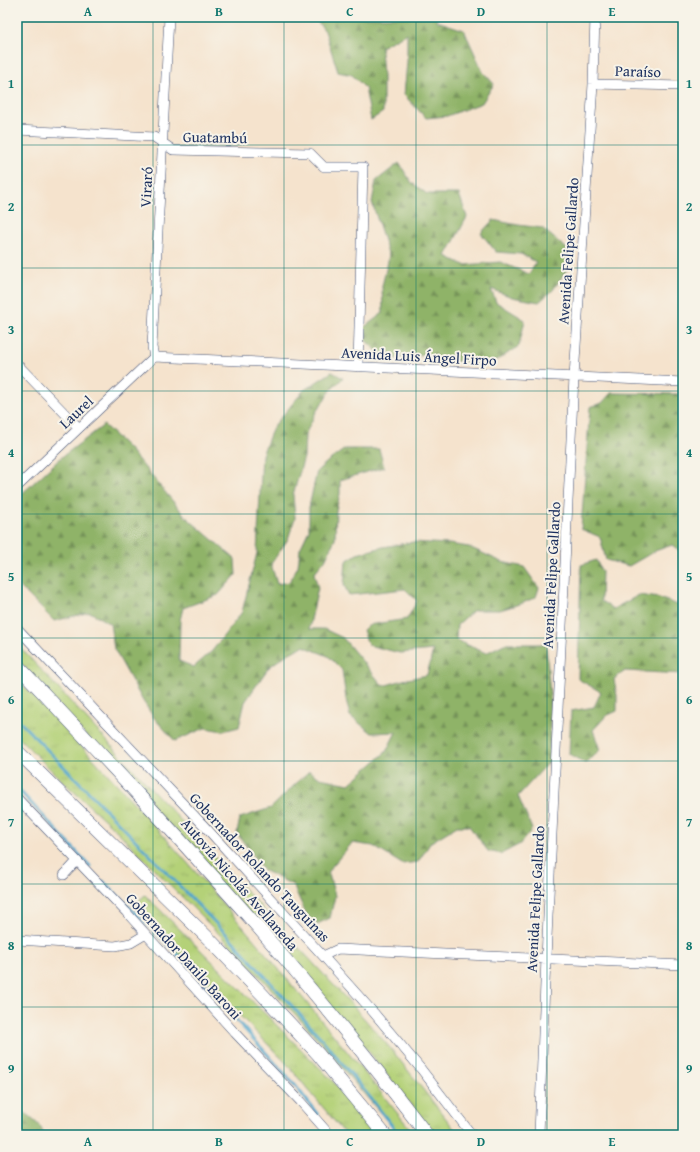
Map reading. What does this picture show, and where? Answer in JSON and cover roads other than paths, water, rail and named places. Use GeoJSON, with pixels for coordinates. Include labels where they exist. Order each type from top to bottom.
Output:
{"type":"FeatureCollection","features":[{"type":"Feature","properties":{"kind":"highway","name":"Autovía Nicolás Avellaneda"},"geometry":{"type":"LineString","coordinates":[[17,665],[133,788],[257,926],[370,1063],[427,1135]]}},
{"type":"Feature","properties":{"kind":"highway"},"geometry":{"type":"LineString","coordinates":[[17,751],[211,941],[262,994],[318,1054],[384,1135]]}},
{"type":"Feature","properties":{"kind":"street","name":"Viraró"},"geometry":{"type":"LineString","coordinates":[[154,357],[152,347],[168,17]]}},
{"type":"Feature","properties":{"kind":"street","name":"Avenida Felipe Gallardo"},"geometry":{"type":"LineString","coordinates":[[539,1135],[574,377],[593,84],[595,17]]}},
{"type":"Feature","properties":{"kind":"street","name":"Paraíso"},"geometry":{"type":"LineString","coordinates":[[593,84],[683,86]]}},
{"type":"Feature","properties":{"kind":"street","name":"Guatambú"},"geometry":{"type":"LineString","coordinates":[[17,130],[154,137],[173,150],[310,153],[324,167],[362,167],[358,367]]}},
{"type":"Feature","properties":{"kind":"street","name":"Avenida Luis Ángel Firpo"},"geometry":{"type":"LineString","coordinates":[[154,357],[683,382]]}},
{"type":"Feature","properties":{"kind":"street","name":"Laurel"},"geometry":{"type":"LineString","coordinates":[[17,487],[154,357]]}},
{"type":"Feature","properties":{"kind":"street"},"geometry":{"type":"LineString","coordinates":[[17,364],[79,428]]}},
{"type":"Feature","properties":{"kind":"street","name":"Gobernador Rolando Tauguinas"},"geometry":{"type":"LineString","coordinates":[[17,628],[203,825],[370,1008],[472,1135]]}},
{"type":"Feature","properties":{"kind":"street","name":"Gobernador Danilo Baroni"},"geometry":{"type":"LineString","coordinates":[[17,798],[146,934],[330,1135]]}},
{"type":"Feature","properties":{"kind":"street"},"geometry":{"type":"LineString","coordinates":[[64,875],[77,861]]}},
{"type":"Feature","properties":{"kind":"street"},"geometry":{"type":"LineString","coordinates":[[17,940],[115,946],[131,943],[146,934]]}},
{"type":"Feature","properties":{"kind":"street"},"geometry":{"type":"LineString","coordinates":[[323,956],[338,948],[683,965]]}},
{"type":"Feature","properties":{"kind":"waterway"},"geometry":{"type":"LineString","coordinates":[[17,719],[232,940],[321,1038],[399,1135]]}},
{"type":"Feature","properties":{"kind":"waterway"},"geometry":{"type":"LineString","coordinates":[[17,788],[90,866]]}},
{"type":"Feature","properties":{"kind":"waterway"},"geometry":{"type":"LineString","coordinates":[[103,881],[177,954],[294,1084],[318,1115]]}}]}
